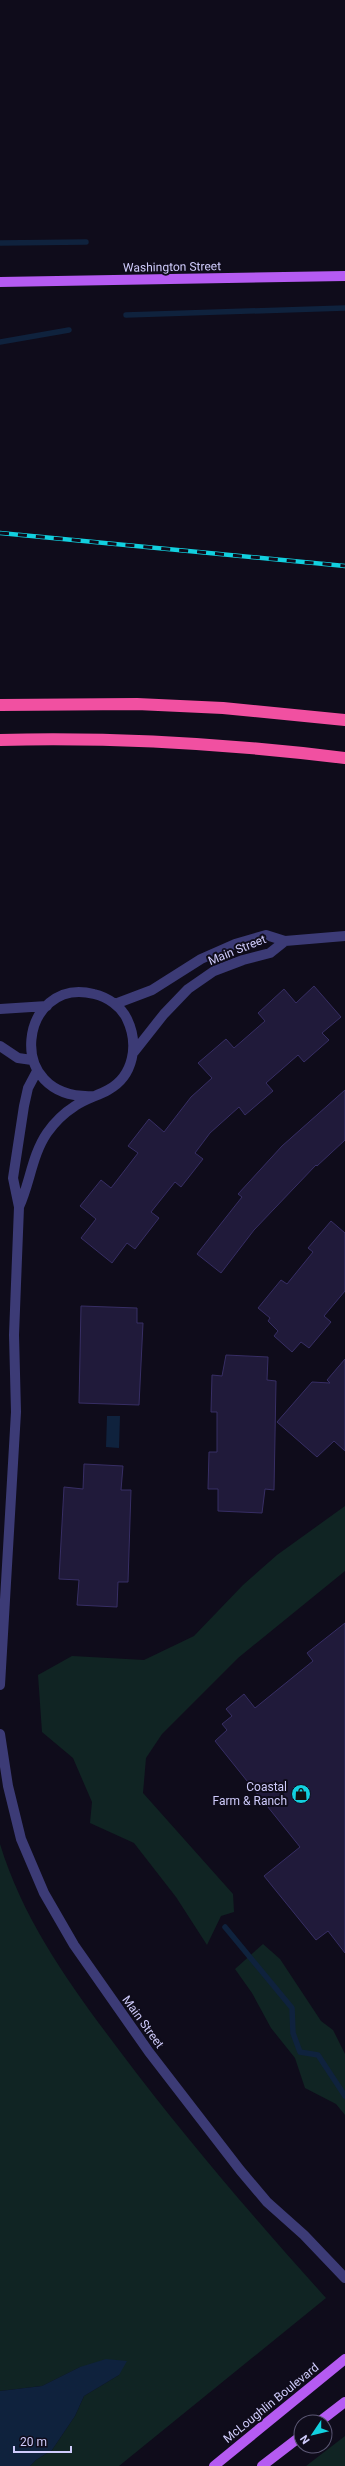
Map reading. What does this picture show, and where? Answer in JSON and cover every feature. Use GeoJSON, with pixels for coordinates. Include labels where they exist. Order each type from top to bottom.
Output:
{"type":"FeatureCollection","features":[{"type":"Feature","properties":{"kind":"highway"},"geometry":{"type":"LineString","coordinates":[[0,705],[137,704],[224,708],[345,720]]}},
{"type":"Feature","properties":{"kind":"highway"},"geometry":{"type":"LineString","coordinates":[[0,740],[124,742],[258,747],[345,758]]}},
{"type":"Feature","properties":{"kind":"main road","name":"Washington Street"},"geometry":{"type":"LineString","coordinates":[[0,282],[345,276]]}},
{"type":"Feature","properties":{"kind":"main road","name":"McLoughlin Boulevard"},"geometry":{"type":"LineString","coordinates":[[214,2466],[345,2360]]}},
{"type":"Feature","properties":{"kind":"main road"},"geometry":{"type":"LineString","coordinates":[[329,2414],[345,2402]]}},
{"type":"Feature","properties":{"kind":"main road"},"geometry":{"type":"LineString","coordinates":[[262,2466],[293,2442]]}},
{"type":"Feature","properties":{"kind":"street","name":"Main Street"},"geometry":{"type":"LineString","coordinates":[[115,1004],[152,990],[201,959],[235,944],[266,935],[285,941],[345,936]]}},
{"type":"Feature","properties":{"kind":"street","name":"Main Street"},"geometry":{"type":"LineString","coordinates":[[19,1207],[28,1186],[41,1144],[48,1133],[59,1119],[74,1106],[108,1090],[120,1080],[129,1067],[134,1052],[164,1014],[188,989],[214,972],[243,960],[270,953],[285,941]]}},
{"type":"Feature","properties":{"kind":"street","name":"Main Street"},"geometry":{"type":"LineString","coordinates":[[94,1096],[77,1097],[61,1092],[47,1083],[37,1071],[32,1060],[30,1045],[31,1031],[37,1017],[47,1006],[59,997],[73,993],[88,992],[102,996],[115,1004],[127,1017],[131,1028],[134,1052]]}},
{"type":"Feature","properties":{"kind":"street"},"geometry":{"type":"LineString","coordinates":[[0,1009],[47,1006]]}},
{"type":"Feature","properties":{"kind":"street"},"geometry":{"type":"LineString","coordinates":[[0,1046],[18,1058],[32,1060]]}},
{"type":"Feature","properties":{"kind":"street","name":"Main Street"},"geometry":{"type":"LineString","coordinates":[[0,1685],[16,1412],[14,1335],[19,1207],[13,1178],[16,1148],[28,1088],[37,1071]]}},
{"type":"Feature","properties":{"kind":"street","name":"Main Street"},"geometry":{"type":"LineString","coordinates":[[0,1734],[8,1786],[21,1839],[44,1892],[74,1945],[149,2052],[240,2170],[267,2202],[304,2235],[345,2278]]}},
{"type":"Feature","properties":{"kind":"green space"},"geometry":{"type":"Polygon","coordinates":[[[345,1506],[345,1571],[238,1658],[162,1734],[146,1758],[143,1793],[233,1894],[234,1912],[221,1916],[207,1945],[176,1897],[134,1843],[90,1823],[92,1802],[73,1758],[42,1732],[38,1675],[72,1656],[144,1660],[194,1636],[243,1585],[277,1555],[345,1506]]]}},
{"type":"Feature","properties":{"kind":"green space"},"geometry":{"type":"Polygon","coordinates":[[[0,1844],[22,1901],[36,1928],[68,1980],[146,2086],[196,2148],[326,2298],[119,2466],[30,2466],[36,2460],[52,2450],[75,2416],[84,2396],[119,2375],[80,2367],[42,2386],[0,2391],[0,1844]]]}},
{"type":"Feature","properties":{"kind":"green space"},"geometry":{"type":"Polygon","coordinates":[[[263,1944],[280,1959],[321,2021],[333,2030],[345,2054],[345,2115],[336,2104],[305,2088],[295,2058],[271,2028],[252,1993],[235,1969],[263,1944]]]}},
{"type":"Feature","properties":{"kind":"green space"},"geometry":{"type":"Polygon","coordinates":[[[345,2436],[345,2466],[306,2466],[322,2454],[333,2454],[333,2445],[345,2436]]]}},
{"type":"Feature","properties":{"kind":"water"},"geometry":{"type":"Polygon","coordinates":[[[107,1416],[120,1416],[119,1448],[106,1447],[107,1416]]]}},
{"type":"Feature","properties":{"kind":"water"},"geometry":{"type":"Polygon","coordinates":[[[106,2359],[127,2361],[119,2375],[84,2396],[75,2416],[52,2450],[36,2460],[30,2466],[0,2466],[0,2391],[42,2386],[80,2367],[106,2359]]]}},
{"type":"Feature","properties":{"kind":"building"},"geometry":{"type":"Polygon","coordinates":[[[314,986],[341,1017],[322,1033],[329,1040],[304,1062],[298,1055],[266,1083],[273,1091],[245,1115],[239,1107],[210,1133],[195,1153],[203,1159],[181,1187],[175,1182],[151,1212],[159,1218],[135,1249],[127,1243],[112,1263],[81,1238],[96,1219],[80,1206],[101,1180],[111,1188],[138,1153],[128,1146],[149,1119],[164,1132],[191,1097],[212,1078],[198,1063],[226,1039],[234,1048],[265,1021],[258,1013],[284,989],[296,1003],[314,986]]]}},
{"type":"Feature","properties":{"kind":"building"},"geometry":{"type":"Polygon","coordinates":[[[345,1090],[345,1140],[317,1166],[316,1165],[254,1230],[221,1273],[197,1254],[242,1197],[238,1194],[282,1146],[345,1090]]]}},
{"type":"Feature","properties":{"kind":"building"},"geometry":{"type":"Polygon","coordinates":[[[331,1221],[345,1233],[345,1291],[324,1316],[331,1322],[309,1348],[301,1342],[292,1352],[274,1336],[278,1331],[268,1321],[270,1318],[258,1308],[281,1280],[287,1284],[313,1252],[308,1248],[331,1221]]]}},
{"type":"Feature","properties":{"kind":"building"},"geometry":{"type":"Polygon","coordinates":[[[81,1306],[137,1308],[137,1323],[143,1323],[139,1405],[79,1403],[81,1306]]]}},
{"type":"Feature","properties":{"kind":"building"},"geometry":{"type":"Polygon","coordinates":[[[226,1355],[268,1357],[267,1380],[276,1381],[274,1490],[265,1489],[262,1513],[218,1511],[218,1489],[208,1489],[209,1452],[217,1452],[217,1412],[211,1412],[212,1375],[222,1376],[226,1355]]]}},
{"type":"Feature","properties":{"kind":"building"},"geometry":{"type":"Polygon","coordinates":[[[345,1359],[345,1451],[334,1441],[317,1457],[277,1422],[312,1382],[330,1383],[327,1380],[345,1359]]]}},
{"type":"Feature","properties":{"kind":"building"},"geometry":{"type":"Polygon","coordinates":[[[84,1464],[123,1466],[121,1490],[131,1490],[128,1582],[118,1582],[117,1607],[77,1605],[79,1580],[59,1579],[64,1487],[83,1489],[84,1464]]]}},
{"type":"Feature","properties":{"kind":"building","name":"Coastal Farm & Ranch"},"geometry":{"type":"Polygon","coordinates":[[[345,1623],[345,1953],[328,1931],[316,1940],[264,1876],[300,1847],[215,1741],[227,1730],[222,1724],[232,1716],[226,1709],[244,1694],[255,1708],[313,1661],[307,1653],[345,1623]]]}},
{"type":"Feature","properties":{"kind":"waterway"},"geometry":{"type":"LineString","coordinates":[[0,243],[86,242]]}},
{"type":"Feature","properties":{"kind":"waterway"},"geometry":{"type":"LineString","coordinates":[[126,315],[345,308]]}},
{"type":"Feature","properties":{"kind":"waterway"},"geometry":{"type":"LineString","coordinates":[[0,342],[69,330]]}},
{"type":"Feature","properties":{"kind":"waterway"},"geometry":{"type":"LineString","coordinates":[[225,1927],[292,2008],[293,2033],[300,2052],[318,2055],[345,2096]]}},
{"type":"Feature","properties":{"kind":"railway"},"geometry":{"type":"LineString","coordinates":[[0,533],[345,566]]}},
{"type":"Feature","properties":{"kind":"place","name":"Coastal Farm & Ranch"},"geometry":{"type":"Point","coordinates":[301,1794]}}]}
